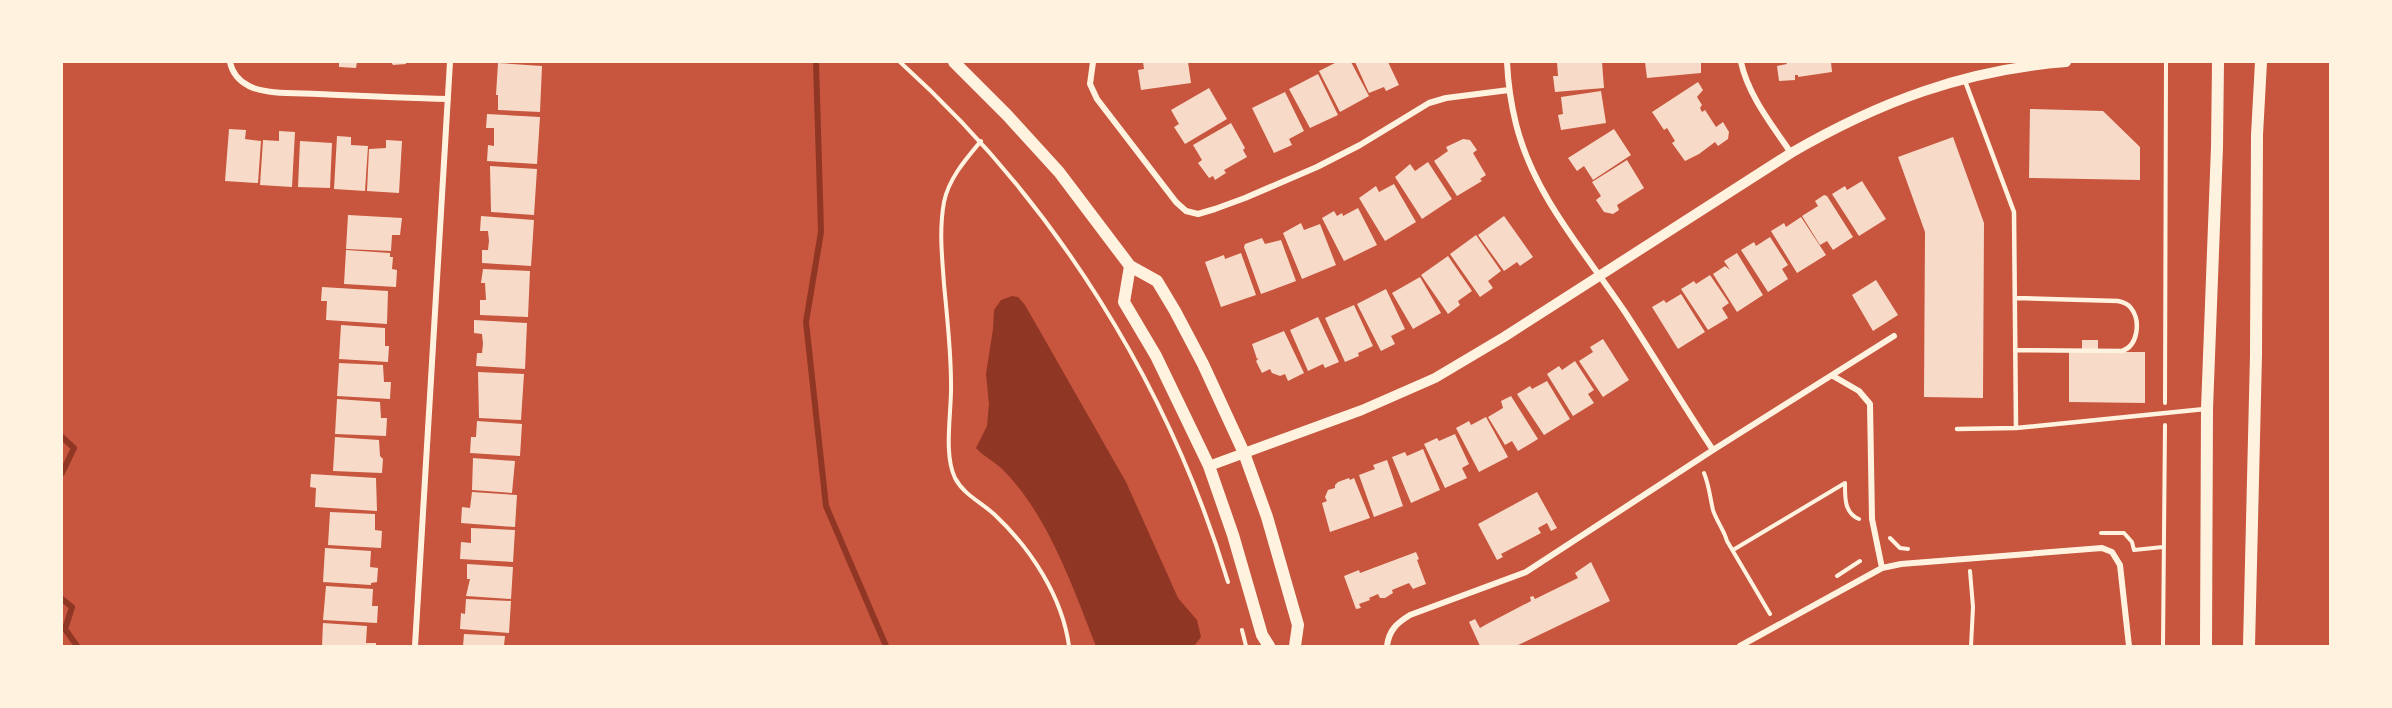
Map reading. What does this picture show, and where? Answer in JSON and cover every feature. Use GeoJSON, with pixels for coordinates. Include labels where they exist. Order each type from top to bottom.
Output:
{"type":"FeatureCollection","features":[{"type":"Feature","properties":{"kind":"main road"},"geometry":{"type":"LineString","coordinates":[[954,62],[1007,114],[1059,172],[1130,266],[1157,281],[1203,364],[1244,453],[1268,517],[1293,602],[1298,625],[1295,646]]}},
{"type":"Feature","properties":{"kind":"main road"},"geometry":{"type":"LineString","coordinates":[[2206,646],[2207,408],[2218,62]]}},
{"type":"Feature","properties":{"kind":"main road"},"geometry":{"type":"LineString","coordinates":[[2249,646],[2256,355],[2257,135],[2261,62]]}},
{"type":"Feature","properties":{"kind":"main road"},"geometry":{"type":"LineString","coordinates":[[1130,266],[1125,302],[1156,356],[1209,466],[1233,535],[1262,635],[1269,646]]}},
{"type":"Feature","properties":{"kind":"street"},"geometry":{"type":"LineString","coordinates":[[230,62],[232,71],[239,78],[249,86],[260,89],[287,93],[448,99]]}},
{"type":"Feature","properties":{"kind":"street"},"geometry":{"type":"LineString","coordinates":[[415,646],[450,62]]}},
{"type":"Feature","properties":{"kind":"street"},"geometry":{"type":"LineString","coordinates":[[1093,62],[1090,84],[1097,99],[1176,202],[1186,211],[1198,214],[1245,198],[1317,168],[1360,146],[1429,103],[1446,98],[1509,90]]}},
{"type":"Feature","properties":{"kind":"street"},"geometry":{"type":"LineString","coordinates":[[1507,62],[1509,90],[1520,137],[1539,182],[1553,208],[1713,450]]}},
{"type":"Feature","properties":{"kind":"street"},"geometry":{"type":"LineString","coordinates":[[1741,62],[1749,86],[1765,115],[1791,153]]}},
{"type":"Feature","properties":{"kind":"street"},"geometry":{"type":"LineString","coordinates":[[1209,466],[1352,414],[1427,382],[1460,364],[1837,126],[1924,90],[1964,78],[2003,69],[2066,62]]}},
{"type":"Feature","properties":{"kind":"street"},"geometry":{"type":"LineString","coordinates":[[1387,646],[1388,635],[1404,619],[1526,572],[1894,336]]}},
{"type":"Feature","properties":{"kind":"street"},"geometry":{"type":"LineString","coordinates":[[1833,376],[1859,391],[1870,404],[1872,519],[1882,568]]}},
{"type":"Feature","properties":{"kind":"street"},"geometry":{"type":"LineString","coordinates":[[1740,646],[1882,568],[1901,564],[2102,548],[2112,552],[2120,565],[2129,646]]}},
{"type":"Feature","properties":{"kind":"lane"},"geometry":{"type":"LineString","coordinates":[[1964,78],[2014,212],[2016,428]]}},
{"type":"Feature","properties":{"kind":"lane"},"geometry":{"type":"LineString","coordinates":[[2015,298],[2118,301],[2131,308],[2136,337],[2132,346],[2122,351],[2015,350]]}},
{"type":"Feature","properties":{"kind":"lane"},"geometry":{"type":"LineString","coordinates":[[1957,429],[2016,428],[2207,408]]}},
{"type":"Feature","properties":{"kind":"path"},"geometry":{"type":"LineString","coordinates":[[900,62],[981,141],[1025,193],[1086,278],[1134,355],[1191,474],[1229,588]]}},
{"type":"Feature","properties":{"kind":"path"},"geometry":{"type":"LineString","coordinates":[[2163,646],[2166,62]]}},
{"type":"Feature","properties":{"kind":"path"},"geometry":{"type":"LineString","coordinates":[[981,141],[957,171],[944,200],[940,231],[951,384],[950,459],[955,477],[967,494],[993,513],[1026,547],[1049,588],[1066,628],[1069,646]]}},
{"type":"Feature","properties":{"kind":"path"},"geometry":{"type":"LineString","coordinates":[[1704,473],[1714,512],[1733,550],[1769,614],[1779,609]]}},
{"type":"Feature","properties":{"kind":"path"},"geometry":{"type":"LineString","coordinates":[[1733,550],[1845,483],[1845,504],[1854,517],[1859,519]]}},
{"type":"Feature","properties":{"kind":"path"},"geometry":{"type":"LineString","coordinates":[[1835,576],[1860,561]]}},
{"type":"Feature","properties":{"kind":"path"},"geometry":{"type":"LineString","coordinates":[[1970,570],[1973,607],[1971,646]]}},
{"type":"Feature","properties":{"kind":"path"},"geometry":{"type":"LineString","coordinates":[[1241,627],[1246,646]]}},
{"type":"Feature","properties":{"kind":"shaded area"},"geometry":{"type":"Polygon","coordinates":[[[1012,296],[1018,297],[1025,305],[1126,482],[1178,598],[1197,620],[1201,637],[1194,646],[1096,646],[1058,554],[1034,509],[1004,471],[976,448],[987,426],[989,404],[986,374],[994,310],[1001,300],[1012,296]]]}},
{"type":"Feature","properties":{"kind":"building"},"geometry":{"type":"Polygon","coordinates":[[[339,62],[357,62],[356,68],[339,67],[339,62]]]}},
{"type":"Feature","properties":{"kind":"building"},"geometry":{"type":"Polygon","coordinates":[[[391,62],[406,62],[406,64],[393,65],[391,62]]]}},
{"type":"Feature","properties":{"kind":"building"},"geometry":{"type":"Polygon","coordinates":[[[1143,62],[1188,62],[1191,83],[1141,90],[1138,70],[1144,69],[1143,62]]]}},
{"type":"Feature","properties":{"kind":"building"},"geometry":{"type":"Polygon","coordinates":[[[1337,62],[1351,62],[1369,96],[1340,112],[1319,71],[1337,62]]]}},
{"type":"Feature","properties":{"kind":"building"},"geometry":{"type":"Polygon","coordinates":[[[1355,62],[1388,62],[1399,85],[1386,91],[1384,87],[1369,93],[1355,62]]]}},
{"type":"Feature","properties":{"kind":"building"},"geometry":{"type":"Polygon","coordinates":[[[1557,62],[1602,62],[1604,88],[1555,92],[1553,76],[1558,76],[1557,62]]]}},
{"type":"Feature","properties":{"kind":"building"},"geometry":{"type":"Polygon","coordinates":[[[1645,62],[1701,62],[1701,73],[1647,78],[1645,62]]]}},
{"type":"Feature","properties":{"kind":"building"},"geometry":{"type":"Polygon","coordinates":[[[1786,62],[1831,62],[1832,72],[1798,77],[1795,75],[1795,80],[1779,81],[1777,66],[1787,64],[1786,62]]]}},
{"type":"Feature","properties":{"kind":"building"},"geometry":{"type":"Polygon","coordinates":[[[498,63],[542,66],[540,112],[498,110],[498,95],[496,95],[498,63]]]}},
{"type":"Feature","properties":{"kind":"building"},"geometry":{"type":"Polygon","coordinates":[[[1318,74],[1338,115],[1310,128],[1289,89],[1318,74]]]}},
{"type":"Feature","properties":{"kind":"building"},"geometry":{"type":"Polygon","coordinates":[[[1698,82],[1703,90],[1697,97],[1702,105],[1700,108],[1702,112],[1705,110],[1716,127],[1723,122],[1729,132],[1728,139],[1718,146],[1715,142],[1685,161],[1672,143],[1675,141],[1667,128],[1664,130],[1652,112],[1698,82]]]}},
{"type":"Feature","properties":{"kind":"building"},"geometry":{"type":"Polygon","coordinates":[[[1209,88],[1227,119],[1185,144],[1174,127],[1179,124],[1171,110],[1209,88]]]}},
{"type":"Feature","properties":{"kind":"building"},"geometry":{"type":"Polygon","coordinates":[[[1601,91],[1606,123],[1561,130],[1558,115],[1563,114],[1561,97],[1601,91]]]}},
{"type":"Feature","properties":{"kind":"building"},"geometry":{"type":"Polygon","coordinates":[[[1285,92],[1304,131],[1289,139],[1292,145],[1274,153],[1252,108],[1285,92]]]}},
{"type":"Feature","properties":{"kind":"building"},"geometry":{"type":"Polygon","coordinates":[[[2030,109],[2103,111],[2140,147],[2140,180],[2029,178],[2030,109]]]}},
{"type":"Feature","properties":{"kind":"building"},"geometry":{"type":"Polygon","coordinates":[[[487,114],[540,117],[537,164],[487,161],[488,145],[494,146],[494,128],[486,128],[487,114]]]}},
{"type":"Feature","properties":{"kind":"building"},"geometry":{"type":"Polygon","coordinates":[[[1231,123],[1245,148],[1243,150],[1247,157],[1224,170],[1226,173],[1215,180],[1213,176],[1209,178],[1198,163],[1202,160],[1193,145],[1231,123]]]}},
{"type":"Feature","properties":{"kind":"building"},"geometry":{"type":"Polygon","coordinates":[[[229,129],[246,130],[245,139],[261,141],[258,183],[225,181],[229,129]]]}},
{"type":"Feature","properties":{"kind":"building"},"geometry":{"type":"Polygon","coordinates":[[[1614,129],[1631,155],[1593,180],[1584,166],[1577,171],[1568,158],[1614,129]]]}},
{"type":"Feature","properties":{"kind":"building"},"geometry":{"type":"Polygon","coordinates":[[[279,131],[295,132],[292,187],[260,185],[263,140],[279,141],[279,131]]]}},
{"type":"Feature","properties":{"kind":"building"},"geometry":{"type":"Polygon","coordinates":[[[337,136],[351,137],[351,145],[368,146],[365,191],[334,189],[337,136]]]}},
{"type":"Feature","properties":{"kind":"building"},"geometry":{"type":"Polygon","coordinates":[[[1953,137],[1984,223],[1983,398],[1924,397],[1925,232],[1898,157],[1953,137]]]}},
{"type":"Feature","properties":{"kind":"building"},"geometry":{"type":"Polygon","coordinates":[[[1463,139],[1470,140],[1477,150],[1473,153],[1486,175],[1480,179],[1482,181],[1457,196],[1434,161],[1448,151],[1446,147],[1463,139]]]}},
{"type":"Feature","properties":{"kind":"building"},"geometry":{"type":"Polygon","coordinates":[[[386,140],[402,141],[399,193],[367,191],[369,149],[386,148],[386,140]]]}},
{"type":"Feature","properties":{"kind":"building"},"geometry":{"type":"Polygon","coordinates":[[[300,141],[332,143],[330,188],[298,187],[300,141]]]}},
{"type":"Feature","properties":{"kind":"building"},"geometry":{"type":"Polygon","coordinates":[[[1627,160],[1644,188],[1617,205],[1619,210],[1613,214],[1604,212],[1596,200],[1601,196],[1592,182],[1627,160]]]}},
{"type":"Feature","properties":{"kind":"building"},"geometry":{"type":"Polygon","coordinates":[[[1428,162],[1452,199],[1422,219],[1395,177],[1410,164],[1415,171],[1428,162]]]}},
{"type":"Feature","properties":{"kind":"building"},"geometry":{"type":"Polygon","coordinates":[[[490,166],[537,169],[534,215],[491,212],[490,166]]]}},
{"type":"Feature","properties":{"kind":"building"},"geometry":{"type":"Polygon","coordinates":[[[1862,181],[1886,219],[1859,236],[1832,194],[1845,186],[1847,190],[1862,181]]]}},
{"type":"Feature","properties":{"kind":"building"},"geometry":{"type":"Polygon","coordinates":[[[1394,184],[1416,222],[1385,241],[1359,198],[1376,186],[1379,192],[1394,184]]]}},
{"type":"Feature","properties":{"kind":"building"},"geometry":{"type":"Polygon","coordinates":[[[1824,195],[1827,196],[1853,237],[1833,250],[1827,241],[1820,245],[1802,216],[1818,206],[1815,201],[1824,195]]]}},
{"type":"Feature","properties":{"kind":"building"},"geometry":{"type":"Polygon","coordinates":[[[1358,208],[1377,245],[1344,261],[1322,218],[1334,211],[1337,216],[1342,213],[1343,216],[1358,208]]]}},
{"type":"Feature","properties":{"kind":"building"},"geometry":{"type":"Polygon","coordinates":[[[348,215],[402,218],[400,235],[392,235],[391,251],[346,249],[348,215]]]}},
{"type":"Feature","properties":{"kind":"building"},"geometry":{"type":"Polygon","coordinates":[[[481,216],[534,220],[531,266],[482,263],[482,250],[488,250],[489,241],[488,231],[480,231],[481,216]]]}},
{"type":"Feature","properties":{"kind":"building"},"geometry":{"type":"Polygon","coordinates":[[[1504,216],[1533,257],[1520,266],[1517,262],[1504,271],[1478,235],[1504,216]]]}},
{"type":"Feature","properties":{"kind":"building"},"geometry":{"type":"Polygon","coordinates":[[[1801,217],[1826,255],[1797,273],[1771,231],[1784,223],[1786,227],[1801,217]]]}},
{"type":"Feature","properties":{"kind":"building"},"geometry":{"type":"Polygon","coordinates":[[[1301,223],[1304,230],[1320,224],[1336,265],[1302,279],[1283,233],[1301,223]]]}},
{"type":"Feature","properties":{"kind":"building"},"geometry":{"type":"Polygon","coordinates":[[[1476,235],[1501,271],[1488,281],[1493,288],[1480,297],[1450,254],[1476,235]]]}},
{"type":"Feature","properties":{"kind":"building"},"geometry":{"type":"Polygon","coordinates":[[[1770,237],[1788,265],[1782,269],[1788,279],[1768,292],[1741,250],[1754,242],[1756,246],[1770,237]]]}},
{"type":"Feature","properties":{"kind":"building"},"geometry":{"type":"Polygon","coordinates":[[[1262,238],[1265,244],[1281,240],[1296,281],[1261,294],[1244,247],[1245,244],[1262,238]]]}},
{"type":"Feature","properties":{"kind":"building"},"geometry":{"type":"Polygon","coordinates":[[[346,250],[390,253],[390,257],[393,257],[392,269],[397,270],[396,287],[344,284],[346,250]]]}},
{"type":"Feature","properties":{"kind":"building"},"geometry":{"type":"Polygon","coordinates":[[[1241,253],[1256,295],[1221,307],[1205,262],[1224,255],[1225,259],[1241,253]]]}},
{"type":"Feature","properties":{"kind":"building"},"geometry":{"type":"Polygon","coordinates":[[[1737,253],[1763,295],[1737,312],[1713,274],[1725,266],[1730,270],[1724,261],[1737,253]]]}},
{"type":"Feature","properties":{"kind":"building"},"geometry":{"type":"Polygon","coordinates":[[[1448,256],[1472,291],[1458,301],[1460,305],[1448,314],[1421,275],[1448,256]]]}},
{"type":"Feature","properties":{"kind":"building"},"geometry":{"type":"Polygon","coordinates":[[[483,269],[530,271],[528,317],[480,315],[480,300],[486,300],[485,283],[481,283],[483,269]]]}},
{"type":"Feature","properties":{"kind":"building"},"geometry":{"type":"Polygon","coordinates":[[[1710,275],[1729,303],[1722,308],[1728,318],[1708,330],[1681,289],[1694,281],[1696,284],[1710,275]]]}},
{"type":"Feature","properties":{"kind":"building"},"geometry":{"type":"Polygon","coordinates":[[[1420,277],[1441,313],[1413,329],[1392,293],[1420,277]]]}},
{"type":"Feature","properties":{"kind":"building"},"geometry":{"type":"Polygon","coordinates":[[[1876,280],[1898,315],[1873,331],[1852,295],[1876,280]]]}},
{"type":"Feature","properties":{"kind":"building"},"geometry":{"type":"Polygon","coordinates":[[[322,287],[388,291],[387,324],[326,320],[327,301],[321,301],[322,287]]]}},
{"type":"Feature","properties":{"kind":"building"},"geometry":{"type":"Polygon","coordinates":[[[1386,289],[1405,329],[1391,336],[1395,344],[1381,351],[1357,304],[1386,289]]]}},
{"type":"Feature","properties":{"kind":"building"},"geometry":{"type":"Polygon","coordinates":[[[1681,294],[1705,332],[1678,349],[1652,307],[1664,300],[1666,303],[1681,294]]]}},
{"type":"Feature","properties":{"kind":"building"},"geometry":{"type":"Polygon","coordinates":[[[1354,305],[1373,346],[1345,362],[1325,318],[1354,305]]]}},
{"type":"Feature","properties":{"kind":"building"},"geometry":{"type":"Polygon","coordinates":[[[1318,317],[1339,362],[1325,368],[1323,364],[1308,371],[1290,330],[1318,317]]]}},
{"type":"Feature","properties":{"kind":"building"},"geometry":{"type":"Polygon","coordinates":[[[474,320],[527,323],[525,369],[476,366],[477,353],[482,353],[483,344],[482,334],[474,333],[474,320]]]}},
{"type":"Feature","properties":{"kind":"building"},"geometry":{"type":"Polygon","coordinates":[[[341,325],[385,328],[385,346],[389,346],[388,362],[339,359],[341,325]]]}},
{"type":"Feature","properties":{"kind":"building"},"geometry":{"type":"Polygon","coordinates":[[[1284,331],[1304,373],[1288,381],[1285,374],[1280,376],[1272,373],[1270,369],[1262,373],[1256,361],[1259,358],[1257,359],[1252,344],[1284,331]]]}},
{"type":"Feature","properties":{"kind":"building"},"geometry":{"type":"Polygon","coordinates":[[[1603,339],[1629,380],[1603,397],[1579,361],[1593,352],[1590,347],[1603,339]]]}},
{"type":"Feature","properties":{"kind":"building"},"geometry":{"type":"Polygon","coordinates":[[[2082,340],[2098,340],[2098,352],[2145,352],[2145,403],[2069,402],[2069,351],[2082,351],[2082,340]]]}},
{"type":"Feature","properties":{"kind":"building"},"geometry":{"type":"Polygon","coordinates":[[[1575,361],[1594,390],[1588,394],[1594,403],[1573,416],[1547,374],[1559,366],[1562,370],[1575,361]]]}},
{"type":"Feature","properties":{"kind":"building"},"geometry":{"type":"Polygon","coordinates":[[[339,363],[383,365],[384,382],[391,382],[390,399],[337,396],[339,363]]]}},
{"type":"Feature","properties":{"kind":"building"},"geometry":{"type":"Polygon","coordinates":[[[478,372],[524,374],[521,420],[479,418],[478,372]]]}},
{"type":"Feature","properties":{"kind":"building"},"geometry":{"type":"Polygon","coordinates":[[[1547,381],[1570,419],[1544,435],[1517,394],[1530,386],[1532,389],[1547,381]]]}},
{"type":"Feature","properties":{"kind":"building"},"geometry":{"type":"Polygon","coordinates":[[[1511,396],[1538,439],[1518,451],[1512,441],[1505,445],[1488,417],[1503,408],[1501,401],[1511,396]]]}},
{"type":"Feature","properties":{"kind":"building"},"geometry":{"type":"Polygon","coordinates":[[[337,399],[380,402],[381,418],[387,418],[386,436],[335,434],[337,399]]]}},
{"type":"Feature","properties":{"kind":"building"},"geometry":{"type":"Polygon","coordinates":[[[1486,417],[1508,457],[1479,472],[1456,428],[1469,421],[1471,425],[1486,417]]]}},
{"type":"Feature","properties":{"kind":"building"},"geometry":{"type":"Polygon","coordinates":[[[477,421],[522,424],[520,456],[470,453],[471,437],[476,437],[477,421]]]}},
{"type":"Feature","properties":{"kind":"building"},"geometry":{"type":"Polygon","coordinates":[[[1455,434],[1469,464],[1462,468],[1467,478],[1445,488],[1424,444],[1455,434]]]}},
{"type":"Feature","properties":{"kind":"building"},"geometry":{"type":"Polygon","coordinates":[[[335,437],[379,440],[380,456],[383,459],[382,473],[333,471],[335,437]]]}},
{"type":"Feature","properties":{"kind":"building"},"geometry":{"type":"Polygon","coordinates":[[[1423,449],[1440,490],[1411,503],[1392,457],[1405,452],[1407,456],[1423,449]]]}},
{"type":"Feature","properties":{"kind":"building"},"geometry":{"type":"Polygon","coordinates":[[[473,458],[515,461],[512,493],[472,490],[473,458]]]}},
{"type":"Feature","properties":{"kind":"building"},"geometry":{"type":"Polygon","coordinates":[[[1387,460],[1403,506],[1374,517],[1359,475],[1375,469],[1373,465],[1387,460]]]}},
{"type":"Feature","properties":{"kind":"building"},"geometry":{"type":"Polygon","coordinates":[[[311,474],[376,478],[377,511],[315,507],[316,488],[310,487],[311,474]]]}},
{"type":"Feature","properties":{"kind":"building"},"geometry":{"type":"Polygon","coordinates":[[[1349,478],[1350,480],[1354,478],[1370,518],[1330,532],[1322,503],[1327,501],[1325,497],[1328,490],[1335,488],[1338,482],[1349,478]]]}},
{"type":"Feature","properties":{"kind":"building"},"geometry":{"type":"Polygon","coordinates":[[[472,492],[517,495],[515,527],[461,523],[462,507],[470,508],[472,492]]]}},
{"type":"Feature","properties":{"kind":"building"},"geometry":{"type":"Polygon","coordinates":[[[1537,492],[1557,528],[1551,531],[1547,523],[1538,528],[1541,533],[1501,554],[1503,557],[1497,560],[1478,524],[1537,492]]]}},
{"type":"Feature","properties":{"kind":"building"},"geometry":{"type":"Polygon","coordinates":[[[330,512],[375,514],[375,530],[382,531],[381,548],[328,545],[330,512]]]}},
{"type":"Feature","properties":{"kind":"building"},"geometry":{"type":"Polygon","coordinates":[[[471,528],[515,530],[513,562],[460,559],[461,542],[471,543],[471,528]]]}},
{"type":"Feature","properties":{"kind":"building"},"geometry":{"type":"Polygon","coordinates":[[[325,548],[371,551],[370,567],[378,568],[377,582],[371,585],[323,582],[325,548]]]}},
{"type":"Feature","properties":{"kind":"building"},"geometry":{"type":"Polygon","coordinates":[[[1416,552],[1426,584],[1413,589],[1409,583],[1392,590],[1393,593],[1385,598],[1380,598],[1378,594],[1359,604],[1361,608],[1356,609],[1344,576],[1359,570],[1360,573],[1416,552]]]}},
{"type":"Feature","properties":{"kind":"building"},"geometry":{"type":"Polygon","coordinates":[[[1591,562],[1610,601],[1516,646],[1480,646],[1469,622],[1475,619],[1480,628],[1531,601],[1530,597],[1533,596],[1535,599],[1578,578],[1575,573],[1591,562]]]}},
{"type":"Feature","properties":{"kind":"building"},"geometry":{"type":"Polygon","coordinates":[[[467,564],[513,567],[511,599],[466,596],[470,579],[467,579],[467,564]]]}},
{"type":"Feature","properties":{"kind":"building"},"geometry":{"type":"Polygon","coordinates":[[[326,586],[373,589],[372,606],[378,606],[377,623],[323,620],[326,586]]]}},
{"type":"Feature","properties":{"kind":"building"},"geometry":{"type":"Polygon","coordinates":[[[466,599],[511,601],[509,633],[460,629],[461,613],[465,614],[466,599]]]}},
{"type":"Feature","properties":{"kind":"building"},"geometry":{"type":"Polygon","coordinates":[[[323,623],[367,626],[366,643],[376,643],[376,646],[322,646],[323,623]]]}},
{"type":"Feature","properties":{"kind":"building"},"geometry":{"type":"Polygon","coordinates":[[[464,634],[505,636],[504,646],[463,646],[464,634]]]}},
{"type":"Feature","properties":{"kind":"waterway"},"geometry":{"type":"LineString","coordinates":[[816,62],[821,232],[806,322],[826,506],[886,646]]}},
{"type":"Feature","properties":{"kind":"waterway"},"geometry":{"type":"LineString","coordinates":[[62,437],[74,448],[62,473]]}},
{"type":"Feature","properties":{"kind":"waterway"},"geometry":{"type":"LineString","coordinates":[[62,599],[72,607],[65,629],[77,646]]}}]}
